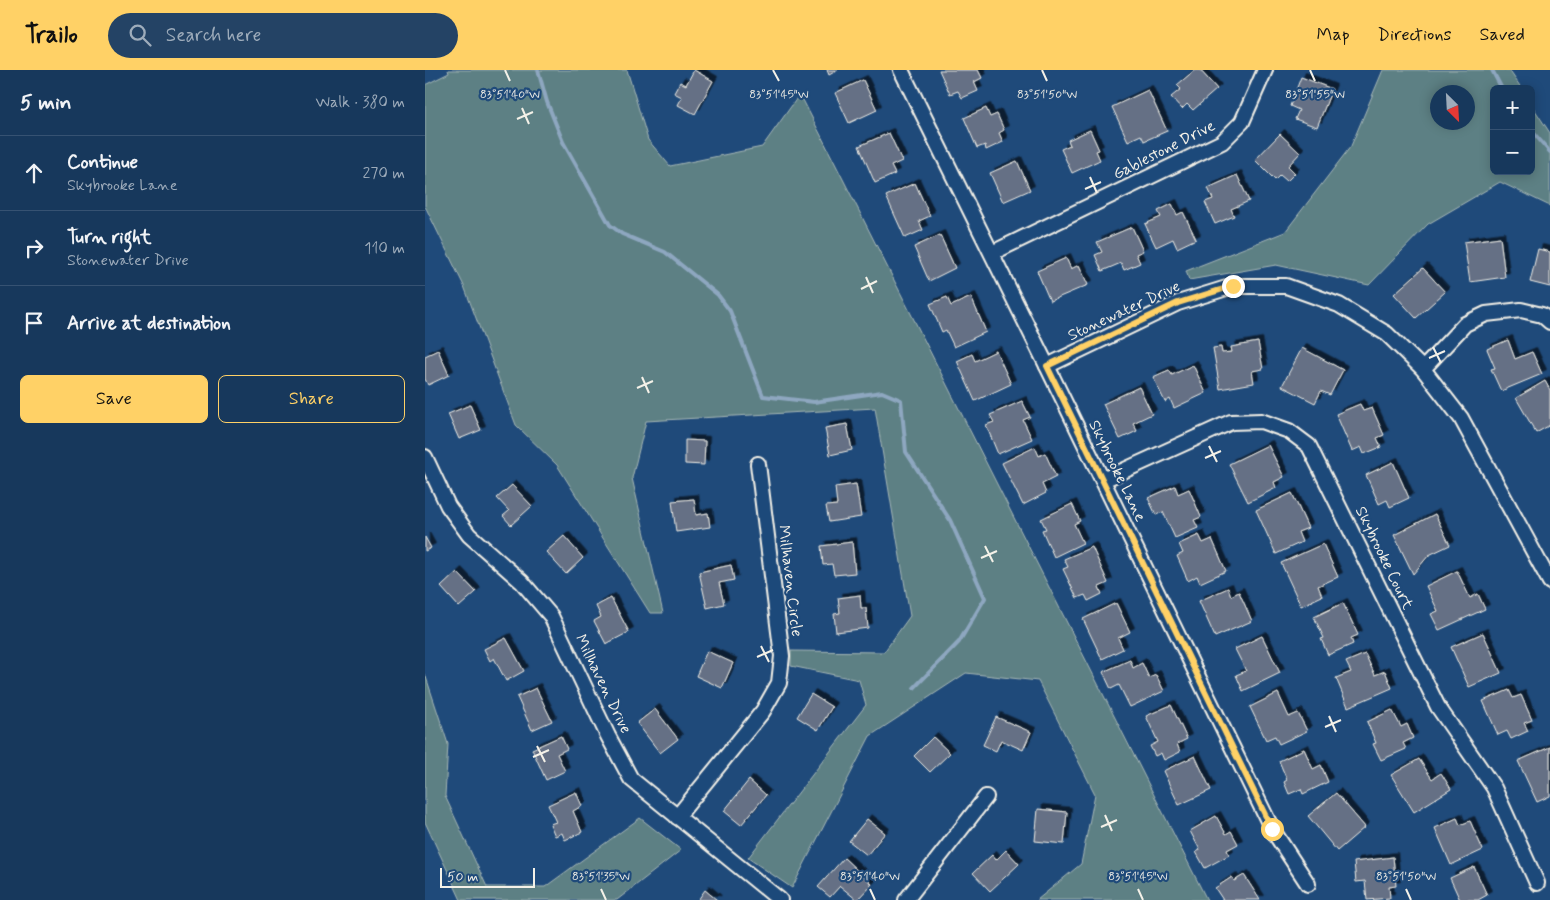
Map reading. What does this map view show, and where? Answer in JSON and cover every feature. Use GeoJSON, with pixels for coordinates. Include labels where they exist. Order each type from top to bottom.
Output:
{"type":"FeatureCollection","features":[{"type":"Feature","properties":{"kind":"street","name":"Skybrooke Lane"},"geometry":{"type":"LineString","coordinates":[[901,70],[1272,829],[1308,884]]}},
{"type":"Feature","properties":{"kind":"street","name":"Gablestone Drive"},"geometry":{"type":"LineString","coordinates":[[992,253],[1222,142],[1242,122],[1265,70]]}},
{"type":"Feature","properties":{"kind":"street","name":"Stonewater Drive"},"geometry":{"type":"LineString","coordinates":[[1047,366],[1178,303],[1233,286],[1286,286],[1339,305],[1387,334],[1423,369],[1461,418],[1550,582]]}},
{"type":"Feature","properties":{"kind":"street"},"geometry":{"type":"LineString","coordinates":[[1423,369],[1465,324],[1487,314],[1521,310],[1542,315],[1550,322]]}},
{"type":"Feature","properties":{"kind":"street","name":"Skybrooke Court"},"geometry":{"type":"LineString","coordinates":[[1103,480],[1231,422],[1261,421],[1289,431],[1309,446],[1439,707],[1494,788],[1537,883]]}},
{"type":"Feature","properties":{"kind":"street","name":"Millhaven Drive"},"geometry":{"type":"LineString","coordinates":[[425,458],[448,506],[469,535],[522,582],[551,616],[608,736],[631,779],[778,899]]}},
{"type":"Feature","properties":{"kind":"street","name":"Millhaven Circle"},"geometry":{"type":"LineString","coordinates":[[677,817],[763,711],[779,683],[782,656],[758,464]]}},
{"type":"Feature","properties":{"kind":"street"},"geometry":{"type":"LineString","coordinates":[[906,900],[987,797]]}},
{"type":"Feature","properties":{"kind":"green space"},"geometry":{"type":"Polygon","coordinates":[[[448,70],[627,70],[648,140],[670,166],[762,147],[800,94],[1207,900],[1037,900],[1081,864],[1095,794],[1038,681],[966,673],[870,736],[792,888],[748,858],[866,705],[859,680],[791,666],[791,651],[884,652],[910,616],[875,408],[646,421],[632,478],[663,613],[650,613],[557,465],[516,425],[464,286],[425,206],[425,85],[449,73],[448,70]]]}},
{"type":"Feature","properties":{"kind":"green space"},"geometry":{"type":"Polygon","coordinates":[[[1383,70],[1509,70],[1519,85],[1490,85],[1490,175],[1535,175],[1535,110],[1550,133],[1550,206],[1500,182],[1428,224],[1369,285],[1276,265],[1189,280],[1186,271],[1285,232],[1351,146],[1383,70]]]}},
{"type":"Feature","properties":{"kind":"green space"},"geometry":{"type":"Polygon","coordinates":[[[425,674],[448,744],[445,796],[487,887],[545,887],[640,818],[681,850],[617,900],[461,900],[425,822],[425,674]]]}},
{"type":"Feature","properties":{"kind":"building"},"geometry":{"type":"Polygon","coordinates":[[[694,70],[713,81],[695,114],[678,105],[682,97],[674,93],[680,82],[686,85],[694,70]]]}},
{"type":"Feature","properties":{"kind":"building"},"geometry":{"type":"Polygon","coordinates":[[[827,70],[838,70],[829,75],[827,70]]]}},
{"type":"Feature","properties":{"kind":"building"},"geometry":{"type":"Polygon","coordinates":[[[939,70],[978,70],[982,78],[974,82],[978,91],[962,98],[958,91],[950,94],[939,70]]]}},
{"type":"Feature","properties":{"kind":"building"},"geometry":{"type":"Polygon","coordinates":[[[1195,70],[1200,70],[1217,89],[1193,110],[1187,104],[1182,109],[1171,97],[1181,89],[1177,85],[1195,70]]]}},
{"type":"Feature","properties":{"kind":"building"},"geometry":{"type":"Polygon","coordinates":[[[1301,77],[1332,89],[1317,127],[1295,119],[1299,110],[1290,106],[1301,77]]]}},
{"type":"Feature","properties":{"kind":"building"},"geometry":{"type":"Polygon","coordinates":[[[863,80],[877,110],[849,123],[835,93],[863,80]]]}},
{"type":"Feature","properties":{"kind":"building"},"geometry":{"type":"Polygon","coordinates":[[[1148,90],[1167,131],[1144,141],[1141,135],[1128,141],[1112,107],[1148,90]]]}},
{"type":"Feature","properties":{"kind":"building"},"geometry":{"type":"Polygon","coordinates":[[[986,108],[990,117],[997,114],[1004,130],[999,133],[1003,142],[986,150],[985,145],[977,148],[964,118],[986,108]]]}},
{"type":"Feature","properties":{"kind":"building"},"geometry":{"type":"Polygon","coordinates":[[[1090,130],[1099,150],[1096,151],[1100,160],[1072,173],[1061,149],[1070,145],[1068,140],[1090,130]]]}},
{"type":"Feature","properties":{"kind":"building"},"geometry":{"type":"Polygon","coordinates":[[[889,133],[902,161],[891,166],[895,174],[875,183],[859,146],[889,133]]]}},
{"type":"Feature","properties":{"kind":"building"},"geometry":{"type":"Polygon","coordinates":[[[1280,134],[1300,153],[1288,166],[1295,173],[1287,181],[1280,175],[1275,180],[1255,160],[1280,134]]]}},
{"type":"Feature","properties":{"kind":"building"},"geometry":{"type":"Polygon","coordinates":[[[1017,161],[1030,190],[1003,202],[990,173],[1017,161]]]}},
{"type":"Feature","properties":{"kind":"building"},"geometry":{"type":"Polygon","coordinates":[[[1237,175],[1249,201],[1231,209],[1234,216],[1215,224],[1205,202],[1213,199],[1208,188],[1237,175]]]}},
{"type":"Feature","properties":{"kind":"building"},"geometry":{"type":"Polygon","coordinates":[[[915,183],[930,216],[919,221],[923,230],[905,238],[886,196],[915,183]]]}},
{"type":"Feature","properties":{"kind":"building"},"geometry":{"type":"Polygon","coordinates":[[[1172,204],[1177,215],[1183,212],[1196,239],[1177,248],[1173,239],[1156,247],[1145,224],[1161,217],[1158,211],[1172,204]]]}},
{"type":"Feature","properties":{"kind":"building"},"geometry":{"type":"Polygon","coordinates":[[[1132,227],[1143,251],[1136,254],[1140,263],[1124,270],[1121,263],[1102,271],[1095,255],[1102,252],[1097,242],[1132,227]]]}},
{"type":"Feature","properties":{"kind":"building"},"geometry":{"type":"Polygon","coordinates":[[[940,235],[955,268],[929,281],[914,247],[940,235]]]}},
{"type":"Feature","properties":{"kind":"building"},"geometry":{"type":"Polygon","coordinates":[[[1500,237],[1505,277],[1470,282],[1464,242],[1500,237]]]}},
{"type":"Feature","properties":{"kind":"building"},"geometry":{"type":"Polygon","coordinates":[[[1538,249],[1550,252],[1550,287],[1530,282],[1538,249]]]}},
{"type":"Feature","properties":{"kind":"building"},"geometry":{"type":"Polygon","coordinates":[[[1066,258],[1071,269],[1079,265],[1088,285],[1050,301],[1037,271],[1066,258]]]}},
{"type":"Feature","properties":{"kind":"building"},"geometry":{"type":"Polygon","coordinates":[[[1423,268],[1445,292],[1416,318],[1394,294],[1423,268]]]}},
{"type":"Feature","properties":{"kind":"building"},"geometry":{"type":"Polygon","coordinates":[[[947,297],[951,306],[971,297],[986,332],[954,347],[946,330],[942,332],[930,304],[947,297]]]}},
{"type":"Feature","properties":{"kind":"building"},"geometry":{"type":"Polygon","coordinates":[[[1508,340],[1515,359],[1532,352],[1542,374],[1501,391],[1491,369],[1495,368],[1487,349],[1508,340]]]}},
{"type":"Feature","properties":{"kind":"building"},"geometry":{"type":"Polygon","coordinates":[[[1258,342],[1263,369],[1252,371],[1254,383],[1220,389],[1213,348],[1221,347],[1222,353],[1232,352],[1231,347],[1258,342]]]}},
{"type":"Feature","properties":{"kind":"building"},"geometry":{"type":"Polygon","coordinates":[[[1302,348],[1343,370],[1330,395],[1321,391],[1315,403],[1282,386],[1302,348]]]}},
{"type":"Feature","properties":{"kind":"building"},"geometry":{"type":"Polygon","coordinates":[[[438,350],[449,375],[428,385],[425,379],[425,356],[438,350]]]}},
{"type":"Feature","properties":{"kind":"building"},"geometry":{"type":"Polygon","coordinates":[[[996,351],[1011,384],[975,401],[957,361],[972,354],[975,361],[996,351]]]}},
{"type":"Feature","properties":{"kind":"building"},"geometry":{"type":"Polygon","coordinates":[[[1193,365],[1206,393],[1174,408],[1170,399],[1165,402],[1153,377],[1169,370],[1172,375],[1193,365]]]}},
{"type":"Feature","properties":{"kind":"building"},"geometry":{"type":"Polygon","coordinates":[[[1545,381],[1550,390],[1550,425],[1536,433],[1516,398],[1545,381]]]}},
{"type":"Feature","properties":{"kind":"building"},"geometry":{"type":"Polygon","coordinates":[[[1139,387],[1152,414],[1133,423],[1137,431],[1120,439],[1103,404],[1139,387]]]}},
{"type":"Feature","properties":{"kind":"building"},"geometry":{"type":"Polygon","coordinates":[[[1022,401],[1030,417],[1023,420],[1032,439],[998,454],[986,425],[994,422],[990,415],[1022,401]]]}},
{"type":"Feature","properties":{"kind":"building"},"geometry":{"type":"Polygon","coordinates":[[[1360,404],[1363,411],[1372,408],[1384,435],[1377,438],[1381,447],[1364,454],[1361,447],[1352,451],[1336,414],[1360,404]]]}},
{"type":"Feature","properties":{"kind":"building"},"geometry":{"type":"Polygon","coordinates":[[[470,405],[481,430],[459,439],[448,414],[470,405]]]}},
{"type":"Feature","properties":{"kind":"building"},"geometry":{"type":"Polygon","coordinates":[[[847,424],[852,450],[830,455],[825,428],[847,424]]]}},
{"type":"Feature","properties":{"kind":"building"},"geometry":{"type":"Polygon","coordinates":[[[685,440],[705,441],[704,465],[685,464],[685,440]]]}},
{"type":"Feature","properties":{"kind":"building"},"geometry":{"type":"Polygon","coordinates":[[[1268,445],[1284,477],[1274,482],[1276,488],[1248,502],[1229,464],[1268,445]]]}},
{"type":"Feature","properties":{"kind":"building"},"geometry":{"type":"Polygon","coordinates":[[[1035,447],[1039,456],[1045,453],[1056,477],[1042,484],[1046,493],[1023,505],[1002,463],[1035,447]]]}},
{"type":"Feature","properties":{"kind":"building"},"geometry":{"type":"Polygon","coordinates":[[[1393,462],[1409,498],[1390,507],[1387,500],[1379,504],[1366,475],[1393,462]]]}},
{"type":"Feature","properties":{"kind":"building"},"geometry":{"type":"Polygon","coordinates":[[[856,484],[861,517],[829,522],[826,506],[837,505],[835,487],[856,484]]]}},
{"type":"Feature","properties":{"kind":"building"},"geometry":{"type":"Polygon","coordinates":[[[512,485],[532,506],[511,525],[503,516],[509,511],[497,498],[512,485]]]}},
{"type":"Feature","properties":{"kind":"building"},"geometry":{"type":"Polygon","coordinates":[[[1175,486],[1178,494],[1189,489],[1201,517],[1194,520],[1198,528],[1175,538],[1163,512],[1156,515],[1148,498],[1175,486]]]}},
{"type":"Feature","properties":{"kind":"building"},"geometry":{"type":"Polygon","coordinates":[[[1292,493],[1308,528],[1298,532],[1302,542],[1276,554],[1256,510],[1292,493]]]}},
{"type":"Feature","properties":{"kind":"building"},"geometry":{"type":"Polygon","coordinates":[[[694,499],[696,515],[708,513],[710,527],[676,532],[672,501],[694,499]]]}},
{"type":"Feature","properties":{"kind":"building"},"geometry":{"type":"Polygon","coordinates":[[[1072,504],[1080,521],[1074,524],[1083,543],[1054,557],[1042,530],[1046,529],[1041,519],[1072,504]]]}},
{"type":"Feature","properties":{"kind":"building"},"geometry":{"type":"Polygon","coordinates":[[[1435,514],[1450,545],[1429,555],[1413,574],[1394,535],[1435,514]]]}},
{"type":"Feature","properties":{"kind":"building"},"geometry":{"type":"Polygon","coordinates":[[[1199,535],[1203,543],[1212,539],[1226,571],[1200,583],[1197,576],[1188,581],[1177,556],[1183,553],[1179,544],[1199,535]]]}},
{"type":"Feature","properties":{"kind":"building"},"geometry":{"type":"Polygon","coordinates":[[[564,536],[583,558],[566,574],[546,552],[564,536]]]}},
{"type":"Feature","properties":{"kind":"building"},"geometry":{"type":"Polygon","coordinates":[[[425,537],[431,548],[425,551],[425,537]]]}},
{"type":"Feature","properties":{"kind":"building"},"geometry":{"type":"Polygon","coordinates":[[[852,542],[855,573],[834,575],[832,564],[823,565],[821,546],[852,542]]]}},
{"type":"Feature","properties":{"kind":"building"},"geometry":{"type":"Polygon","coordinates":[[[1323,544],[1338,577],[1318,586],[1322,596],[1301,606],[1281,563],[1323,544]]]}},
{"type":"Feature","properties":{"kind":"building"},"geometry":{"type":"Polygon","coordinates":[[[1092,547],[1108,583],[1099,587],[1102,594],[1088,601],[1085,595],[1077,598],[1063,569],[1068,567],[1064,559],[1092,547]]]}},
{"type":"Feature","properties":{"kind":"building"},"geometry":{"type":"Polygon","coordinates":[[[731,565],[734,580],[719,583],[724,604],[707,608],[699,572],[731,565]]]}},
{"type":"Feature","properties":{"kind":"building"},"geometry":{"type":"Polygon","coordinates":[[[1457,571],[1470,598],[1478,594],[1485,609],[1439,630],[1431,614],[1438,611],[1426,586],[1457,571]]]}},
{"type":"Feature","properties":{"kind":"building"},"geometry":{"type":"Polygon","coordinates":[[[457,572],[476,592],[459,607],[441,587],[457,572]]]}},
{"type":"Feature","properties":{"kind":"building"},"geometry":{"type":"Polygon","coordinates":[[[1228,588],[1231,596],[1239,592],[1252,621],[1215,637],[1199,601],[1228,588]]]}},
{"type":"Feature","properties":{"kind":"building"},"geometry":{"type":"Polygon","coordinates":[[[860,595],[861,608],[866,608],[868,628],[836,632],[834,614],[840,613],[838,598],[860,595]]]}},
{"type":"Feature","properties":{"kind":"building"},"geometry":{"type":"Polygon","coordinates":[[[611,598],[629,632],[606,644],[594,621],[601,617],[596,606],[611,598]]]}},
{"type":"Feature","properties":{"kind":"building"},"geometry":{"type":"Polygon","coordinates":[[[1116,603],[1130,632],[1118,638],[1123,649],[1102,659],[1083,619],[1116,603]]]}},
{"type":"Feature","properties":{"kind":"building"},"geometry":{"type":"Polygon","coordinates":[[[1343,603],[1358,635],[1351,638],[1353,644],[1328,655],[1321,639],[1324,638],[1314,617],[1343,603]]]}},
{"type":"Feature","properties":{"kind":"building"},"geometry":{"type":"Polygon","coordinates":[[[1483,633],[1501,673],[1469,687],[1451,647],[1483,633]]]}},
{"type":"Feature","properties":{"kind":"building"},"geometry":{"type":"Polygon","coordinates":[[[1262,636],[1280,673],[1243,691],[1236,675],[1246,671],[1235,649],[1262,636]]]}},
{"type":"Feature","properties":{"kind":"building"},"geometry":{"type":"Polygon","coordinates":[[[506,638],[524,671],[506,681],[494,658],[490,661],[484,649],[506,638]]]}},
{"type":"Feature","properties":{"kind":"building"},"geometry":{"type":"Polygon","coordinates":[[[707,651],[733,663],[722,688],[696,676],[707,651]]]}},
{"type":"Feature","properties":{"kind":"building"},"geometry":{"type":"Polygon","coordinates":[[[1365,654],[1375,675],[1385,671],[1392,688],[1348,707],[1336,678],[1351,672],[1346,662],[1365,654]]]}},
{"type":"Feature","properties":{"kind":"building"},"geometry":{"type":"Polygon","coordinates":[[[1130,660],[1133,668],[1142,663],[1149,678],[1156,675],[1164,691],[1130,707],[1119,685],[1111,689],[1103,672],[1130,660]]]}},
{"type":"Feature","properties":{"kind":"building"},"geometry":{"type":"Polygon","coordinates":[[[536,688],[552,721],[532,730],[517,697],[536,688]]]}},
{"type":"Feature","properties":{"kind":"building"},"geometry":{"type":"Polygon","coordinates":[[[1509,690],[1513,698],[1521,695],[1532,720],[1524,723],[1528,731],[1511,739],[1507,731],[1498,735],[1483,701],[1509,690]]]}},
{"type":"Feature","properties":{"kind":"building"},"geometry":{"type":"Polygon","coordinates":[[[1278,693],[1289,717],[1298,713],[1307,731],[1279,744],[1275,736],[1266,740],[1250,707],[1278,693]]]}},
{"type":"Feature","properties":{"kind":"building"},"geometry":{"type":"Polygon","coordinates":[[[811,694],[832,707],[818,730],[797,717],[811,694]]]}},
{"type":"Feature","properties":{"kind":"building"},"geometry":{"type":"Polygon","coordinates":[[[1171,705],[1187,739],[1177,744],[1180,752],[1164,760],[1161,753],[1155,756],[1150,746],[1158,742],[1146,716],[1171,705]]]}},
{"type":"Feature","properties":{"kind":"building"},"geometry":{"type":"Polygon","coordinates":[[[655,709],[678,739],[660,753],[637,723],[655,709]]]}},
{"type":"Feature","properties":{"kind":"building"},"geometry":{"type":"Polygon","coordinates":[[[1392,710],[1401,727],[1407,724],[1413,738],[1403,743],[1406,749],[1381,760],[1373,744],[1376,743],[1367,722],[1392,710]]]}},
{"type":"Feature","properties":{"kind":"building"},"geometry":{"type":"Polygon","coordinates":[[[996,717],[1031,732],[1023,750],[1001,740],[996,751],[983,745],[996,717]]]}},
{"type":"Feature","properties":{"kind":"building"},"geometry":{"type":"Polygon","coordinates":[[[561,736],[567,749],[557,754],[565,771],[546,780],[532,749],[561,736]]]}},
{"type":"Feature","properties":{"kind":"building"},"geometry":{"type":"Polygon","coordinates":[[[933,737],[950,753],[930,772],[914,756],[933,737]]]}},
{"type":"Feature","properties":{"kind":"building"},"geometry":{"type":"Polygon","coordinates":[[[1550,747],[1550,796],[1537,802],[1518,761],[1550,747]]]}},
{"type":"Feature","properties":{"kind":"building"},"geometry":{"type":"Polygon","coordinates":[[[1304,749],[1313,769],[1321,765],[1328,782],[1303,794],[1301,789],[1289,794],[1284,782],[1287,780],[1279,761],[1304,749]]]}},
{"type":"Feature","properties":{"kind":"building"},"geometry":{"type":"Polygon","coordinates":[[[1195,756],[1211,790],[1179,805],[1163,771],[1195,756]]]}},
{"type":"Feature","properties":{"kind":"building"},"geometry":{"type":"Polygon","coordinates":[[[1419,759],[1432,779],[1441,773],[1451,789],[1414,812],[1391,775],[1419,759]]]}},
{"type":"Feature","properties":{"kind":"building"},"geometry":{"type":"Polygon","coordinates":[[[749,780],[766,795],[741,825],[724,811],[749,780]]]}},
{"type":"Feature","properties":{"kind":"building"},"geometry":{"type":"Polygon","coordinates":[[[576,792],[582,806],[573,811],[582,832],[565,840],[562,833],[555,836],[550,824],[556,822],[548,805],[576,792]]]}},
{"type":"Feature","properties":{"kind":"building"},"geometry":{"type":"Polygon","coordinates":[[[1336,793],[1365,827],[1337,851],[1308,816],[1336,793]]]}},
{"type":"Feature","properties":{"kind":"building"},"geometry":{"type":"Polygon","coordinates":[[[1038,809],[1067,812],[1064,844],[1035,841],[1038,809]]]}},
{"type":"Feature","properties":{"kind":"building"},"geometry":{"type":"Polygon","coordinates":[[[1216,816],[1226,834],[1231,831],[1238,844],[1227,850],[1229,855],[1205,868],[1196,852],[1200,850],[1190,831],[1216,816]]]}},
{"type":"Feature","properties":{"kind":"building"},"geometry":{"type":"Polygon","coordinates":[[[1457,818],[1460,825],[1470,821],[1483,850],[1451,865],[1435,828],[1457,818]]]}},
{"type":"Feature","properties":{"kind":"building"},"geometry":{"type":"Polygon","coordinates":[[[867,819],[885,833],[867,855],[849,841],[867,819]]]}},
{"type":"Feature","properties":{"kind":"building"},"geometry":{"type":"Polygon","coordinates":[[[1006,850],[1019,864],[990,891],[973,873],[992,855],[996,860],[1006,850]]]}},
{"type":"Feature","properties":{"kind":"building"},"geometry":{"type":"Polygon","coordinates":[[[1393,857],[1396,886],[1389,887],[1390,898],[1367,900],[1365,881],[1356,882],[1354,862],[1393,857]]]}},
{"type":"Feature","properties":{"kind":"building"},"geometry":{"type":"Polygon","coordinates":[[[844,858],[872,884],[857,900],[840,886],[830,897],[818,887],[844,858]]]}},
{"type":"Feature","properties":{"kind":"building"},"geometry":{"type":"Polygon","coordinates":[[[1474,867],[1487,895],[1478,900],[1460,900],[1450,878],[1474,867]]]}},
{"type":"Feature","properties":{"kind":"building"},"geometry":{"type":"Polygon","coordinates":[[[1244,875],[1260,900],[1223,900],[1215,888],[1232,877],[1234,881],[1244,875]]]}},
{"type":"Feature","properties":{"kind":"building"},"geometry":{"type":"Polygon","coordinates":[[[705,890],[717,900],[698,900],[705,890]]]}},
{"type":"Feature","properties":{"kind":"waterway"},"geometry":{"type":"LineString","coordinates":[[538,70],[547,102],[563,142],[610,225],[622,234],[665,252],[718,295],[730,311],[763,396],[814,402],[882,392],[901,400],[906,452],[950,520],[985,598],[959,642],[914,688]]}},
{"type":"Feature","properties":{"kind":"waterway"},"geometry":{"type":"LineString","coordinates":[[1492,70],[1500,85]]}},
{"type":"Feature","properties":{"kind":"waterway"},"geometry":{"type":"LineString","coordinates":[[1535,135],[1550,152]]}},
{"type":"Feature","properties":{"kind":"route"},"geometry":{"type":"LineString","coordinates":[[1233,286],[1178,303],[1047,366],[1272,829]]}}]}
